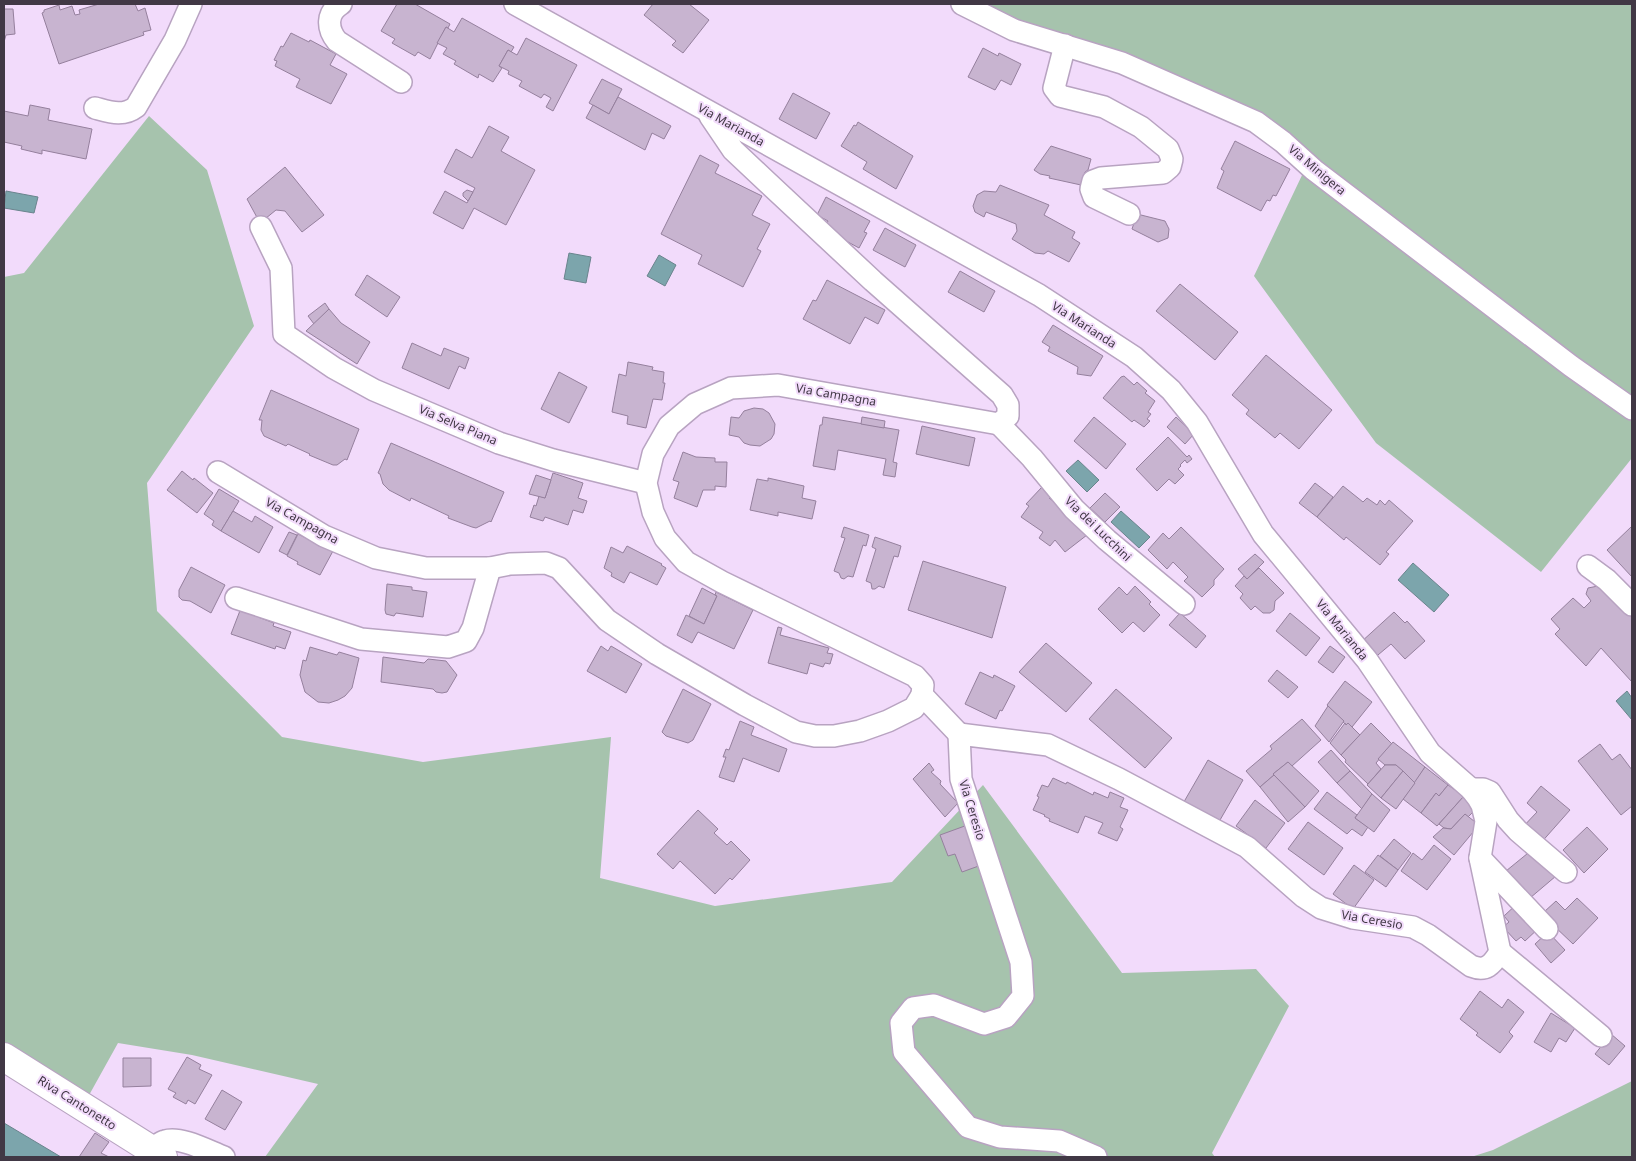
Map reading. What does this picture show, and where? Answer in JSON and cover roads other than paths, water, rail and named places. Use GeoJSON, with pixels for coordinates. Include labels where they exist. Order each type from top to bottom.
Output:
{"type":"FeatureCollection","features":[{"type":"Feature","properties":{"kind":"main road","name":"Riva Cantonetto"},"geometry":{"type":"LineString","coordinates":[[4,1057],[157,1153]]}},
{"type":"Feature","properties":{"kind":"street"},"geometry":{"type":"LineString","coordinates":[[95,108],[121,114],[130,112],[136,107],[175,40],[191,4]]}},
{"type":"Feature","properties":{"kind":"street"},"geometry":{"type":"LineString","coordinates":[[341,4],[334,8],[330,16],[329,25],[337,41],[401,82]]}},
{"type":"Feature","properties":{"kind":"street","name":"Via Marianda"},"geometry":{"type":"LineString","coordinates":[[515,4],[1039,296],[1134,357],[1171,390],[1197,422],[1263,534],[1366,660],[1430,753],[1471,789],[1482,805],[1486,828],[1480,858]]}},
{"type":"Feature","properties":{"kind":"street","name":"Via Minigera"},"geometry":{"type":"LineString","coordinates":[[962,4],[1014,30],[1122,63],[1256,122],[1283,142],[1314,170],[1540,343],[1632,409]]}},
{"type":"Feature","properties":{"kind":"street"},"geometry":{"type":"LineString","coordinates":[[1065,45],[1054,88],[1060,96],[1104,107],[1141,127],[1168,149],[1172,159],[1170,167],[1163,173],[1102,178],[1093,181],[1091,190],[1094,197],[1129,214]]}},
{"type":"Feature","properties":{"kind":"street"},"geometry":{"type":"LineString","coordinates":[[708,112],[733,150],[873,281],[1002,395],[1008,405],[1008,416],[999,424]]}},
{"type":"Feature","properties":{"kind":"street","name":"Via Selva Piana"},"geometry":{"type":"LineString","coordinates":[[261,227],[281,268],[284,334],[334,368],[374,390],[500,443],[553,460],[646,483]]}},
{"type":"Feature","properties":{"kind":"street","name":"Via Campagna"},"geometry":{"type":"LineString","coordinates":[[218,472],[324,536],[376,558],[426,568],[490,568],[510,564],[546,563],[559,568],[607,620],[665,659],[745,706],[796,732],[815,736],[834,736],[860,731],[888,721],[914,708],[922,695],[923,685],[915,676],[722,582],[686,562],[665,538],[653,512],[646,483],[653,454],[668,426],[695,404],[731,388],[778,385],[999,424]]}},
{"type":"Feature","properties":{"kind":"street","name":"Via dei Lucchini"},"geometry":{"type":"LineString","coordinates":[[999,424],[1032,458],[1074,509],[1107,540],[1184,604]]}},
{"type":"Feature","properties":{"kind":"street"},"geometry":{"type":"LineString","coordinates":[[1588,566],[1608,580],[1632,606]]}},
{"type":"Feature","properties":{"kind":"street"},"geometry":{"type":"LineString","coordinates":[[236,598],[361,639],[448,647],[466,641],[474,628],[490,568]]}},
{"type":"Feature","properties":{"kind":"street","name":"Via Campagna"},"geometry":{"type":"LineString","coordinates":[[922,695],[959,734]]}},
{"type":"Feature","properties":{"kind":"street","name":"Via Ceresio"},"geometry":{"type":"LineString","coordinates":[[1096,1157],[1059,1142],[1000,1137],[968,1127],[904,1052],[901,1024],[913,1008],[934,1005],[984,1024],[1006,1017],[1023,996],[1021,962],[961,779],[959,734],[1048,745],[1119,779],[1247,847],[1304,897],[1321,908],[1353,918],[1413,927],[1428,935],[1471,966],[1477,968],[1489,966],[1500,952]]}},
{"type":"Feature","properties":{"kind":"street"},"geometry":{"type":"LineString","coordinates":[[1471,789],[1483,789],[1490,792],[1508,820],[1518,831],[1566,872]]}},
{"type":"Feature","properties":{"kind":"street"},"geometry":{"type":"LineString","coordinates":[[1480,858],[1500,952],[1601,1036]]}},
{"type":"Feature","properties":{"kind":"street"},"geometry":{"type":"LineString","coordinates":[[1480,858],[1547,929]]}},
{"type":"Feature","properties":{"kind":"street"},"geometry":{"type":"LineString","coordinates":[[157,1153],[165,1141],[176,1141],[188,1143],[224,1157]]}}]}
